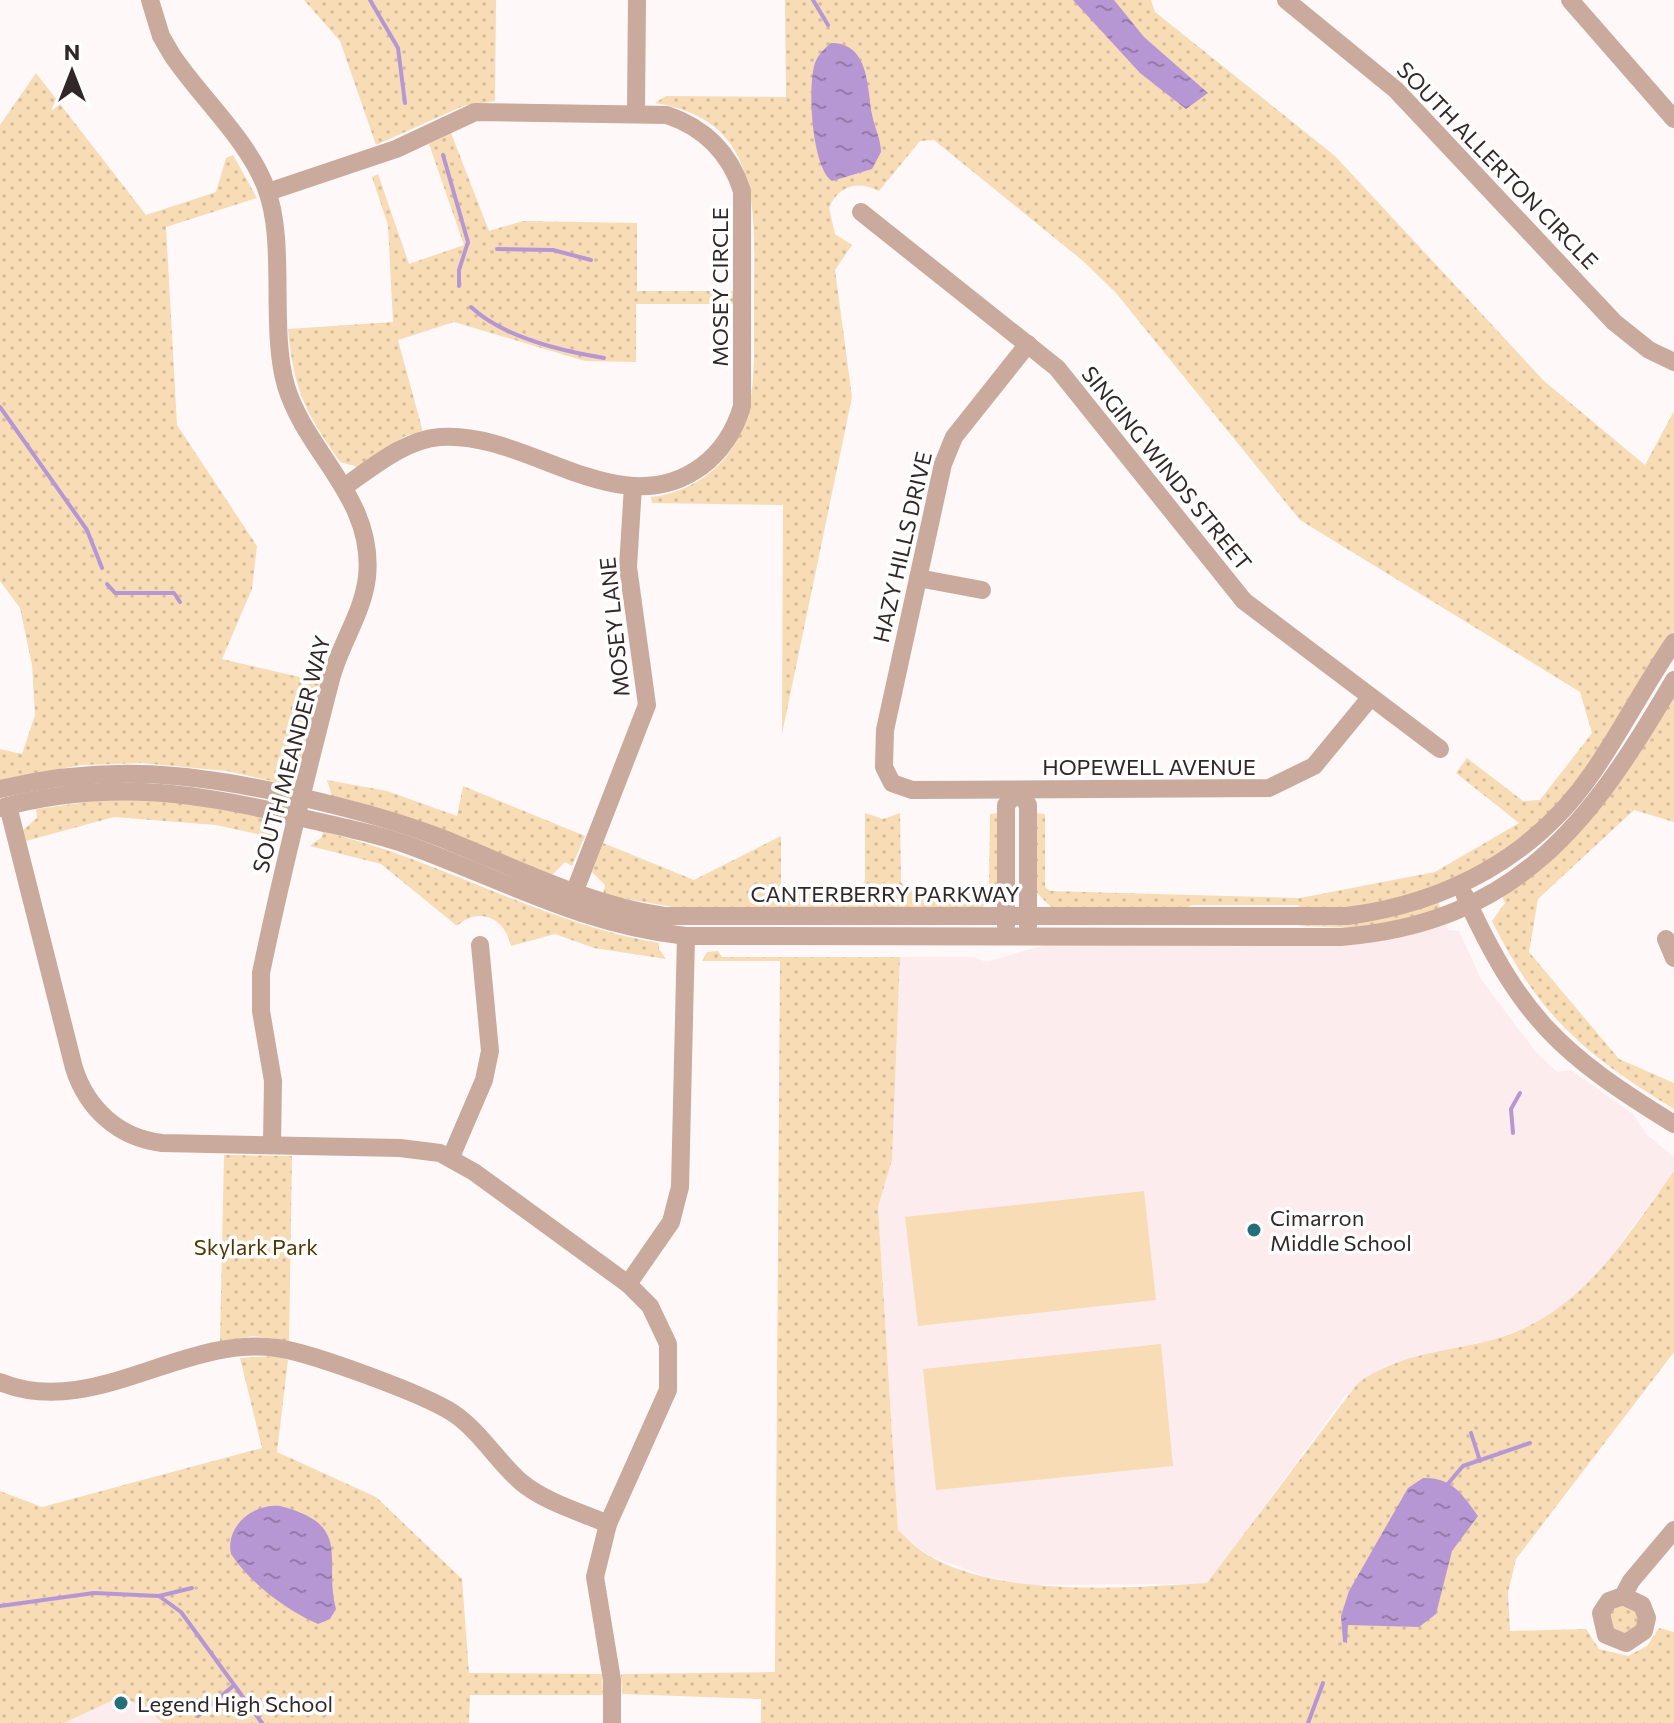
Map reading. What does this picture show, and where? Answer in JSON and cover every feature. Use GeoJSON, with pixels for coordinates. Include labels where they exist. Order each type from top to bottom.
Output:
{"type":"FeatureCollection","features":[{"type":"Feature","properties":{"kind":"street","name":"SOUTH MEANDER WAY"},"geometry":{"type":"LineString","coordinates":[[150,0],[165,45],[255,167],[268,192],[284,377],[299,414],[362,522],[367,578],[363,598],[331,677],[261,973],[261,1011],[273,1081],[272,1145]]}},
{"type":"Feature","properties":{"kind":"street"},"geometry":{"type":"LineString","coordinates":[[636,112],[637,0]]}},
{"type":"Feature","properties":{"kind":"street","name":"SOUTH ALLERTON CIRCLE"},"geometry":{"type":"LineString","coordinates":[[1286,0],[1396,90],[1614,322],[1649,350],[1674,362]]}},
{"type":"Feature","properties":{"kind":"street"},"geometry":{"type":"LineString","coordinates":[[1570,0],[1674,119]]}},
{"type":"Feature","properties":{"kind":"street","name":"MOSEY CIRCLE"},"geometry":{"type":"LineString","coordinates":[[268,192],[396,149],[475,112],[636,112],[678,119],[707,136],[723,152],[742,191],[742,406],[733,428],[713,457],[689,474],[663,484],[633,486],[475,440],[443,437],[405,447],[344,487]]}},
{"type":"Feature","properties":{"kind":"street","name":"SINGING WINDS STREET"},"geometry":{"type":"LineString","coordinates":[[861,212],[1028,344],[1066,378],[1244,601],[1440,749]]}},
{"type":"Feature","properties":{"kind":"street","name":"HAZY HILLS DRIVE"},"geometry":{"type":"LineString","coordinates":[[887,788],[885,730],[940,471],[951,442],[1028,344]]}},
{"type":"Feature","properties":{"kind":"street","name":"MOSEY LANE"},"geometry":{"type":"LineString","coordinates":[[574,893],[646,710],[645,673],[628,567],[633,486]]}},
{"type":"Feature","properties":{"kind":"street"},"geometry":{"type":"LineString","coordinates":[[918,578],[982,590]]}},
{"type":"Feature","properties":{"kind":"street","name":"CANTERBERRY PARKWAY"},"geometry":{"type":"LineString","coordinates":[[3,801],[83,792],[156,791],[301,807],[420,830],[574,893],[629,910],[677,917],[1347,916],[1407,905],[1461,886],[1512,856],[1570,802],[1594,772],[1674,642]]}},
{"type":"Feature","properties":{"kind":"street","name":"CANTERBERRY PARKWAY"},"geometry":{"type":"LineString","coordinates":[[301,807],[400,842],[591,919],[686,936],[1341,937],[1397,929],[1469,905],[1528,870],[1579,823],[1612,781],[1674,680]]}},
{"type":"Feature","properties":{"kind":"street","name":"HOPEWELL AVENUE"},"geometry":{"type":"LineString","coordinates":[[887,788],[1247,790],[1277,786],[1307,772],[1321,760],[1370,698]]}},
{"type":"Feature","properties":{"kind":"street"},"geometry":{"type":"LineString","coordinates":[[1006,937],[1006,805],[1018,791],[1028,805],[1027,937]]}},
{"type":"Feature","properties":{"kind":"street"},"geometry":{"type":"LineString","coordinates":[[3,801],[74,1068],[94,1107],[121,1130],[155,1142],[411,1148],[451,1157],[628,1284],[659,1319],[670,1352],[671,1374],[663,1404],[608,1524],[600,1548],[595,1585],[612,1680],[612,1723]]}},
{"type":"Feature","properties":{"kind":"street"},"geometry":{"type":"LineString","coordinates":[[1461,886],[1505,976],[1558,1044],[1602,1079],[1674,1124]]}},
{"type":"Feature","properties":{"kind":"street"},"geometry":{"type":"LineString","coordinates":[[628,1284],[671,1222],[680,1187],[686,936]]}},
{"type":"Feature","properties":{"kind":"street"},"geometry":{"type":"LineString","coordinates":[[1666,939],[1674,958]]}},
{"type":"Feature","properties":{"kind":"street"},"geometry":{"type":"LineString","coordinates":[[451,1157],[481,1088],[489,1061],[491,1035],[480,945]]}},
{"type":"Feature","properties":{"kind":"street"},"geometry":{"type":"LineString","coordinates":[[0,1382],[30,1391],[64,1392],[231,1348],[283,1349],[447,1409],[468,1425],[524,1484],[608,1524]]}},
{"type":"Feature","properties":{"kind":"street"},"geometry":{"type":"LineString","coordinates":[[1623,1596],[1631,1581],[1674,1530]]}},
{"type":"Feature","properties":{"kind":"shaded area","name":"Cimarron Middle School"},"geometry":{"type":"Polygon","coordinates":[[[1445,921],[1448,930],[1459,931],[1481,979],[1535,1051],[1557,1072],[1571,1070],[1633,1114],[1646,1134],[1674,1157],[1674,1171],[1593,1281],[1565,1306],[1535,1324],[1494,1339],[1386,1365],[1345,1396],[1207,1584],[1031,1585],[984,1576],[926,1554],[898,1530],[878,1207],[892,1160],[900,957],[974,957],[986,962],[1052,943],[1445,921]]]}},
{"type":"Feature","properties":{"kind":"shaded area","name":"Legend High School"},"geometry":{"type":"Polygon","coordinates":[[[122,1696],[150,1711],[162,1723],[64,1723],[122,1696]]]}},
{"type":"Feature","properties":{"kind":"green space"},"geometry":{"type":"Polygon","coordinates":[[[304,0],[496,0],[495,101],[463,106],[376,145],[340,41],[304,0]]]}},
{"type":"Feature","properties":{"kind":"green space"},"geometry":{"type":"Polygon","coordinates":[[[785,0],[1151,0],[1155,12],[1335,156],[1544,381],[1645,465],[1674,411],[1674,631],[1587,771],[1547,819],[1466,877],[1378,906],[1303,910],[1298,905],[1192,905],[1182,910],[1055,911],[1035,891],[1035,813],[1045,814],[1045,887],[1050,891],[1300,898],[1435,872],[1519,823],[1456,773],[1467,758],[1523,801],[1540,800],[1592,733],[1580,692],[1300,520],[1116,293],[1083,261],[934,140],[920,141],[879,191],[857,185],[850,187],[838,194],[829,208],[835,234],[852,245],[835,270],[852,397],[782,734],[783,505],[652,503],[651,497],[694,483],[725,458],[738,439],[746,418],[751,396],[754,348],[754,237],[746,177],[735,151],[717,129],[691,113],[655,103],[666,96],[786,97],[785,0]]]}},
{"type":"Feature","properties":{"kind":"green space"},"geometry":{"type":"Polygon","coordinates":[[[36,73],[146,215],[216,192],[226,158],[233,155],[257,198],[166,227],[177,425],[257,546],[252,589],[222,659],[321,682],[299,774],[280,783],[227,771],[142,763],[82,765],[0,780],[0,749],[22,754],[35,715],[32,665],[20,608],[0,581],[0,125],[36,73]]]}},
{"type":"Feature","properties":{"kind":"green space"},"geometry":{"type":"Polygon","coordinates":[[[451,133],[489,231],[523,221],[637,223],[637,291],[734,291],[733,304],[636,304],[636,362],[585,361],[454,322],[398,340],[423,432],[405,436],[358,467],[340,462],[303,400],[288,329],[393,322],[388,225],[372,177],[378,174],[409,264],[464,245],[429,144],[451,133]]]}},
{"type":"Feature","properties":{"kind":"green space"},"geometry":{"type":"Polygon","coordinates":[[[1674,691],[1674,822],[1634,810],[1538,899],[1529,952],[1619,1059],[1674,1083],[1674,1109],[1614,1070],[1567,1030],[1528,983],[1492,921],[1505,903],[1501,894],[1571,840],[1593,817],[1674,691]]]}},
{"type":"Feature","properties":{"kind":"green space"},"geometry":{"type":"Polygon","coordinates":[[[327,780],[387,791],[457,816],[463,786],[585,836],[572,866],[565,862],[552,875],[332,796],[327,780]]]}},
{"type":"Feature","properties":{"kind":"green space"},"geometry":{"type":"Polygon","coordinates":[[[109,799],[179,801],[271,819],[275,838],[216,825],[114,817],[26,841],[23,830],[37,818],[36,809],[109,799]]]}},
{"type":"Feature","properties":{"kind":"green space"},"geometry":{"type":"Polygon","coordinates":[[[865,813],[883,819],[900,813],[901,882],[909,891],[983,892],[989,887],[990,814],[998,813],[999,891],[979,911],[679,908],[603,895],[605,885],[592,872],[603,843],[694,880],[781,836],[781,892],[855,891],[865,881],[865,813]]]}},
{"type":"Feature","properties":{"kind":"green space"},"geometry":{"type":"Polygon","coordinates":[[[323,832],[366,843],[573,921],[659,943],[659,949],[666,959],[594,948],[555,934],[511,946],[503,928],[490,918],[474,917],[457,926],[381,864],[310,846],[322,837],[323,832]]]}},
{"type":"Feature","properties":{"kind":"green space"},"geometry":{"type":"Polygon","coordinates":[[[1438,902],[1441,909],[1367,928],[1297,926],[1438,902]]]}},
{"type":"Feature","properties":{"kind":"green space"},"geometry":{"type":"Polygon","coordinates":[[[718,951],[722,957],[900,957],[892,1160],[878,1207],[898,1530],[926,1554],[955,1568],[988,1578],[1025,1584],[1101,1588],[1207,1583],[1357,1384],[1389,1366],[1495,1339],[1553,1312],[1598,1272],[1674,1171],[1674,1352],[1516,1559],[1508,1592],[1510,1631],[1586,1629],[1599,1649],[1628,1656],[1647,1646],[1659,1628],[1674,1632],[1674,1723],[761,1723],[761,1699],[622,1694],[621,1674],[775,1672],[780,961],[702,961],[707,952],[718,951]]]}},
{"type":"Feature","properties":{"kind":"green space","name":"Skylark Park"},"geometry":{"type":"Polygon","coordinates":[[[224,1155],[292,1156],[289,1341],[253,1336],[220,1342],[224,1155]]]}},
{"type":"Feature","properties":{"kind":"green space"},"geometry":{"type":"Polygon","coordinates":[[[1144,1191],[1156,1300],[918,1326],[905,1217],[1144,1191]]]}},
{"type":"Feature","properties":{"kind":"green space"},"geometry":{"type":"Polygon","coordinates":[[[1161,1344],[1173,1466],[936,1490],[923,1369],[1161,1344]]]}},
{"type":"Feature","properties":{"kind":"green space"},"geometry":{"type":"Polygon","coordinates":[[[274,1356],[288,1360],[277,1452],[376,1497],[462,1579],[469,1673],[602,1674],[603,1695],[470,1695],[469,1723],[162,1723],[150,1711],[122,1696],[64,1723],[0,1723],[0,1491],[42,1507],[262,1448],[240,1358],[274,1356]]]}},
{"type":"Feature","properties":{"kind":"green space"},"geometry":{"type":"Polygon","coordinates":[[[1623,1602],[1640,1615],[1637,1631],[1616,1635],[1607,1616],[1623,1602]]]}},
{"type":"Feature","properties":{"kind":"water"},"geometry":{"type":"Polygon","coordinates":[[[1073,0],[1114,0],[1144,37],[1208,93],[1186,109],[1140,73],[1073,0]]]}},
{"type":"Feature","properties":{"kind":"water"},"geometry":{"type":"Polygon","coordinates":[[[831,43],[853,50],[864,68],[881,152],[872,169],[832,181],[825,173],[816,144],[811,89],[815,63],[831,43]]]}},
{"type":"Feature","properties":{"kind":"water"},"geometry":{"type":"Polygon","coordinates":[[[1423,1478],[1449,1484],[1462,1494],[1478,1516],[1452,1551],[1436,1614],[1419,1627],[1348,1625],[1347,1643],[1343,1642],[1341,1616],[1349,1591],[1408,1488],[1423,1478]]]}},
{"type":"Feature","properties":{"kind":"water"},"geometry":{"type":"Polygon","coordinates":[[[280,1506],[303,1514],[327,1533],[331,1546],[336,1609],[330,1619],[318,1624],[270,1595],[231,1554],[232,1534],[244,1518],[261,1508],[280,1506]]]}},
{"type":"Feature","properties":{"kind":"waterway"},"geometry":{"type":"LineString","coordinates":[[370,0],[398,48],[405,103]]}},
{"type":"Feature","properties":{"kind":"waterway"},"geometry":{"type":"LineString","coordinates":[[813,0],[828,25]]}},
{"type":"Feature","properties":{"kind":"waterway"},"geometry":{"type":"LineString","coordinates":[[443,155],[468,242],[459,270],[459,286]]}},
{"type":"Feature","properties":{"kind":"waterway"},"geometry":{"type":"LineString","coordinates":[[497,249],[553,250],[591,260]]}},
{"type":"Feature","properties":{"kind":"waterway"},"geometry":{"type":"LineString","coordinates":[[471,307],[484,318],[516,334],[551,347],[604,358]]}},
{"type":"Feature","properties":{"kind":"waterway"},"geometry":{"type":"LineString","coordinates":[[0,407],[87,530],[102,568]]}},
{"type":"Feature","properties":{"kind":"waterway"},"geometry":{"type":"LineString","coordinates":[[107,584],[115,593],[174,593],[180,602]]}},
{"type":"Feature","properties":{"kind":"waterway"},"geometry":{"type":"LineString","coordinates":[[1513,1133],[1511,1109],[1520,1093]]}},
{"type":"Feature","properties":{"kind":"waterway"},"geometry":{"type":"LineString","coordinates":[[1471,1433],[1480,1461]]}},
{"type":"Feature","properties":{"kind":"waterway"},"geometry":{"type":"LineString","coordinates":[[1446,1486],[1463,1466],[1530,1443]]}},
{"type":"Feature","properties":{"kind":"waterway"},"geometry":{"type":"LineString","coordinates":[[159,1596],[192,1588]]}},
{"type":"Feature","properties":{"kind":"waterway"},"geometry":{"type":"LineString","coordinates":[[0,1606],[94,1593],[159,1596],[181,1612],[262,1723]]}},
{"type":"Feature","properties":{"kind":"waterway"},"geometry":{"type":"LineString","coordinates":[[1308,1723],[1323,1683]]}},
{"type":"Feature","properties":{"kind":"waterway"},"geometry":{"type":"LineString","coordinates":[[198,1716],[233,1686]]}},
{"type":"Feature","properties":{"kind":"place","name":"Cimarron Middle School"},"geometry":{"type":"Point","coordinates":[1254,1230]}},
{"type":"Feature","properties":{"kind":"place","name":"Legend High School"},"geometry":{"type":"Point","coordinates":[121,1703]}}]}
